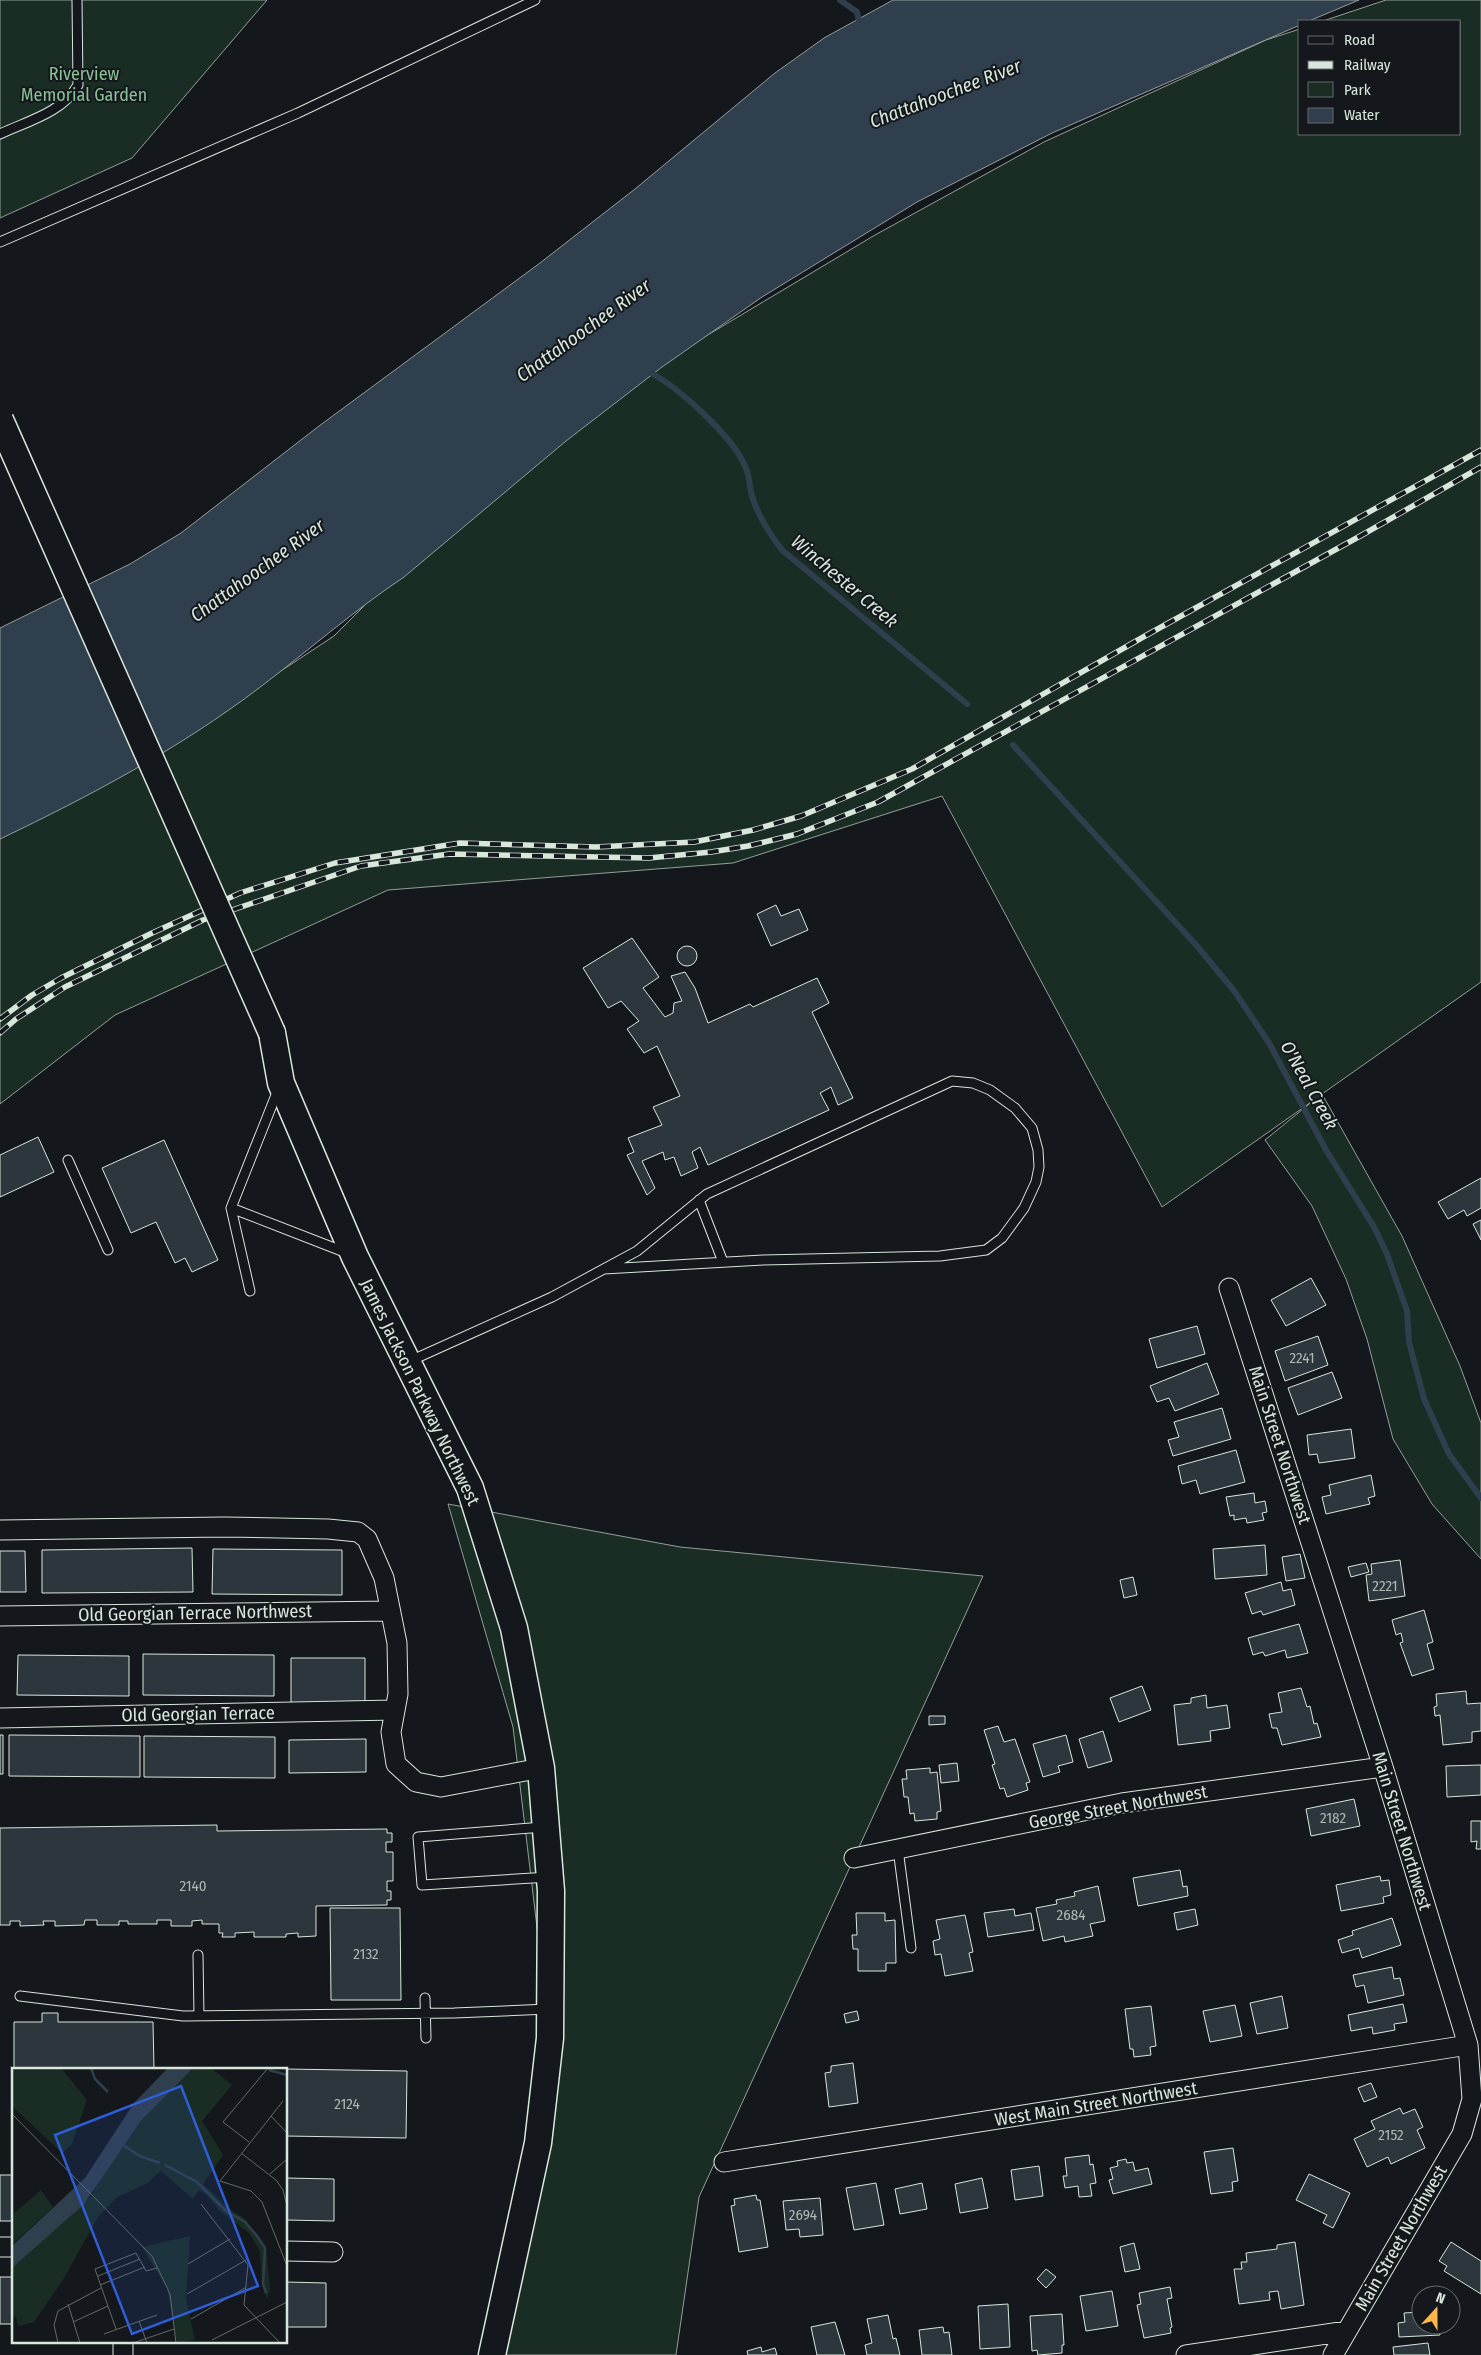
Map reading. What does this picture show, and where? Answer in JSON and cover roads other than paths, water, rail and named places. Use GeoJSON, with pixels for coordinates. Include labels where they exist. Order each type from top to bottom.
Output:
{"type":"FeatureCollection","features":[{"type":"Feature","properties":{"kind":"main road","name":"James Jackson Parkway Northwest"},"geometry":{"type":"LineString","coordinates":[[0,420],[272,1033],[281,1083],[355,1256],[470,1488],[493,1556],[514,1628],[542,1768],[550,1877],[551,2008],[547,2077],[538,2143],[492,2355]]}},
{"type":"Feature","properties":{"kind":"street","name":"Main Street Northwest"},"geometry":{"type":"LineString","coordinates":[[1229,1288],[1383,1768],[1468,2045],[1472,2099],[1462,2134],[1333,2355]]}},
{"type":"Feature","properties":{"kind":"street"},"geometry":{"type":"LineString","coordinates":[[0,1530],[224,1527],[328,1529],[358,1532],[367,1539],[384,1578],[397,1643],[398,1694],[391,1732],[396,1764],[416,1782],[441,1787],[542,1768]]}},
{"type":"Feature","properties":{"kind":"street","name":"Old Georgian Terrace Northwest"},"geometry":{"type":"LineString","coordinates":[[0,1616],[390,1612]]}},
{"type":"Feature","properties":{"kind":"street","name":"Old Georgian Terrace"},"geometry":{"type":"LineString","coordinates":[[0,1718],[395,1710]]}},
{"type":"Feature","properties":{"kind":"street","name":"George Street Northwest"},"geometry":{"type":"LineString","coordinates":[[854,1858],[1122,1803],[1383,1768]]}},
{"type":"Feature","properties":{"kind":"street","name":"West Main Street Northwest"},"geometry":{"type":"LineString","coordinates":[[724,2162],[1468,2045]]}},
{"type":"Feature","properties":{"kind":"street"},"geometry":{"type":"LineString","coordinates":[[288,2251],[332,2252]]}},
{"type":"Feature","properties":{"kind":"street"},"geometry":{"type":"LineString","coordinates":[[1186,2355],[1346,2331]]}},
{"type":"Feature","properties":{"kind":"street"},"geometry":{"type":"LineString","coordinates":[[123,2342],[123,2355]]}},
{"type":"Feature","properties":{"kind":"lane"},"geometry":{"type":"LineString","coordinates":[[0,134],[63,105],[72,96],[78,84],[77,0]]}},
{"type":"Feature","properties":{"kind":"lane"},"geometry":{"type":"LineString","coordinates":[[0,242],[298,113],[535,0]]}},
{"type":"Feature","properties":{"kind":"lane"},"geometry":{"type":"LineString","coordinates":[[407,1362],[552,1296],[637,1251],[707,1194],[952,1081],[973,1083],[990,1090],[1015,1108],[1032,1128],[1038,1150],[1038,1167],[1031,1194],[1011,1228],[994,1246],[986,1250],[940,1256],[723,1262],[604,1269]]}},
{"type":"Feature","properties":{"kind":"lane"},"geometry":{"type":"LineString","coordinates":[[250,1291],[231,1208],[281,1083]]}},
{"type":"Feature","properties":{"kind":"lane"},"geometry":{"type":"LineString","coordinates":[[68,1160],[108,1250]]}},
{"type":"Feature","properties":{"kind":"lane"},"geometry":{"type":"LineString","coordinates":[[700,1200],[723,1262]]}},
{"type":"Feature","properties":{"kind":"lane"},"geometry":{"type":"LineString","coordinates":[[231,1208],[355,1256]]}},
{"type":"Feature","properties":{"kind":"lane"},"geometry":{"type":"LineString","coordinates":[[547,1827],[418,1837],[422,1885],[550,1877]]}},
{"type":"Feature","properties":{"kind":"lane"},"geometry":{"type":"LineString","coordinates":[[898,1849],[911,1948]]}},
{"type":"Feature","properties":{"kind":"lane"},"geometry":{"type":"LineString","coordinates":[[198,1955],[199,2016]]}},
{"type":"Feature","properties":{"kind":"lane"},"geometry":{"type":"LineString","coordinates":[[20,1996],[183,2016],[425,2013],[551,2008]]}},
{"type":"Feature","properties":{"kind":"lane"},"geometry":{"type":"LineString","coordinates":[[425,1998],[426,2038]]}},
{"type":"Feature","properties":{"kind":"water","name":"Chattahoochee River"},"geometry":{"type":"Polygon","coordinates":[[[893,0],[1359,0],[1311,20],[1298,20],[1298,26],[1052,133],[917,202],[762,297],[662,367],[566,441],[404,577],[367,603],[229,710],[134,770],[0,839],[0,628],[130,564],[181,533],[319,426],[540,263],[635,189],[775,73],[824,38],[893,0]]]}},
{"type":"Feature","properties":{"kind":"waterway"},"geometry":{"type":"LineString","coordinates":[[840,0],[857,12],[860,26]]}},
{"type":"Feature","properties":{"kind":"waterway","name":"Winchester Creek"},"geometry":{"type":"LineString","coordinates":[[653,374],[691,402],[729,441],[747,469],[754,503],[768,531],[782,550],[967,704]]}},
{"type":"Feature","properties":{"kind":"waterway","name":"O'Neal Creek"},"geometry":{"type":"LineString","coordinates":[[1013,745],[1197,946],[1235,992],[1269,1043],[1326,1150],[1374,1227],[1387,1254],[1407,1311],[1409,1342],[1424,1399],[1449,1454],[1481,1498]]}},
{"type":"Feature","properties":{"kind":"railway"},"geometry":{"type":"LineString","coordinates":[[0,1019],[32,995],[61,978],[150,934],[240,893],[335,863],[460,843],[596,847],[694,842],[753,830],[801,816],[912,769],[1145,636],[1481,450]]}},
{"type":"Feature","properties":{"kind":"railway"},"geometry":{"type":"LineString","coordinates":[[0,1033],[16,1019],[65,987],[203,920],[361,866],[449,854],[649,858],[711,852],[748,846],[797,834],[878,802],[1362,535],[1481,467]]}},
{"type":"Feature","properties":{"kind":"park label","name":"Riverview Memorial Garden"},"geometry":{"type":"Point","coordinates":[84,84]}}]}
